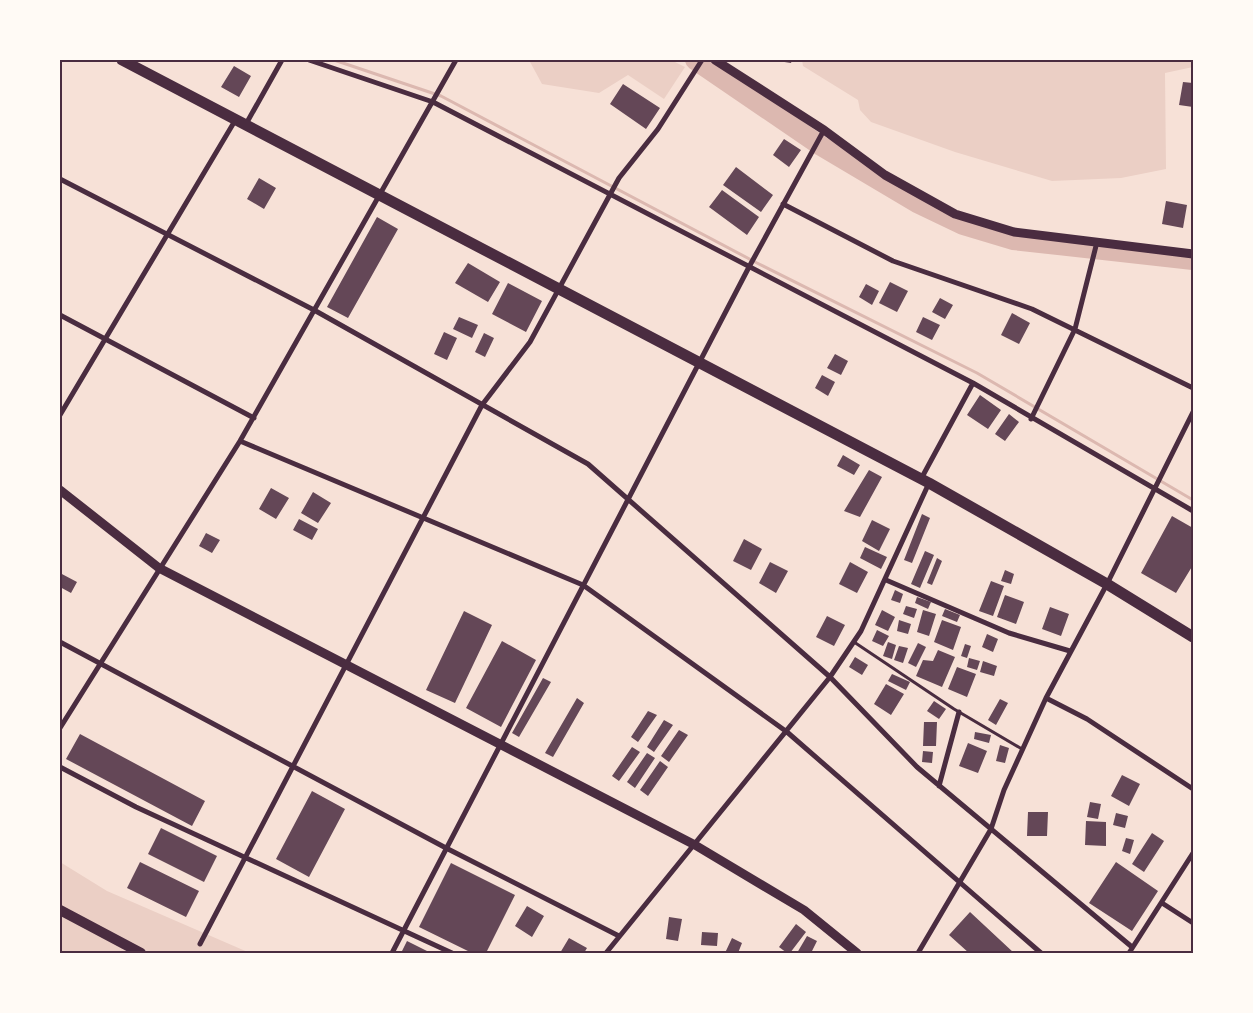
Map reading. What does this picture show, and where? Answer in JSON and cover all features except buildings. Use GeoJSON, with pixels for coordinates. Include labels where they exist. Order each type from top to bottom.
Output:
{"type":"FeatureCollection","features":[{"type":"Feature","properties":{"kind":"main road"},"geometry":{"type":"LineString","coordinates":[[122,60],[925,481],[1107,584],[1193,637]]}},
{"type":"Feature","properties":{"kind":"main road"},"geometry":{"type":"LineString","coordinates":[[60,910],[141,953]]}},
{"type":"Feature","properties":{"kind":"street"},"geometry":{"type":"LineString","coordinates":[[60,415],[167,235],[282,60]]}},
{"type":"Feature","properties":{"kind":"street"},"geometry":{"type":"LineString","coordinates":[[309,60],[433,102],[973,383],[1031,419],[1193,511]]}},
{"type":"Feature","properties":{"kind":"street"},"geometry":{"type":"LineString","coordinates":[[60,728],[254,418],[456,60]]}},
{"type":"Feature","properties":{"kind":"street"},"geometry":{"type":"LineString","coordinates":[[200,944],[482,405],[530,342],[619,178],[658,129],[702,60]]}},
{"type":"Feature","properties":{"kind":"street"},"geometry":{"type":"LineString","coordinates":[[715,60],[824,130],[885,175],[955,214],[1014,232],[1193,254]]}},
{"type":"Feature","properties":{"kind":"street"},"geometry":{"type":"LineString","coordinates":[[392,953],[749,267],[824,130]]}},
{"type":"Feature","properties":{"kind":"street"},"geometry":{"type":"LineString","coordinates":[[60,179],[314,310],[588,464],[830,677],[917,767],[1132,947]]}},
{"type":"Feature","properties":{"kind":"street"},"geometry":{"type":"LineString","coordinates":[[783,204],[893,261],[1032,309],[1193,388]]}},
{"type":"Feature","properties":{"kind":"street"},"geometry":{"type":"LineString","coordinates":[[1031,419],[1076,329],[1097,242]]}},
{"type":"Feature","properties":{"kind":"street"},"geometry":{"type":"LineString","coordinates":[[60,315],[254,418]]}},
{"type":"Feature","properties":{"kind":"street"},"geometry":{"type":"LineString","coordinates":[[606,953],[788,732],[854,642],[886,580],[925,481],[973,383]]}},
{"type":"Feature","properties":{"kind":"street"},"geometry":{"type":"LineString","coordinates":[[918,953],[991,829],[1004,790],[1046,698],[1107,584],[1193,412]]}},
{"type":"Feature","properties":{"kind":"street"},"geometry":{"type":"LineString","coordinates":[[240,441],[583,585],[788,732],[958,883],[1042,953]]}},
{"type":"Feature","properties":{"kind":"street"},"geometry":{"type":"LineString","coordinates":[[60,490],[159,568],[695,845],[804,910],[857,953]]}},
{"type":"Feature","properties":{"kind":"street"},"geometry":{"type":"LineString","coordinates":[[886,580],[1009,633],[1070,651]]}},
{"type":"Feature","properties":{"kind":"street"},"geometry":{"type":"LineString","coordinates":[[60,642],[99,665],[446,848],[619,936]]}},
{"type":"Feature","properties":{"kind":"street"},"geometry":{"type":"LineString","coordinates":[[1046,698],[1087,719],[1193,789]]}},
{"type":"Feature","properties":{"kind":"street"},"geometry":{"type":"LineString","coordinates":[[940,786],[959,712]]}},
{"type":"Feature","properties":{"kind":"street"},"geometry":{"type":"LineString","coordinates":[[60,767],[136,807],[452,953]]}},
{"type":"Feature","properties":{"kind":"street"},"geometry":{"type":"LineString","coordinates":[[1129,953],[1193,853]]}},
{"type":"Feature","properties":{"kind":"street"},"geometry":{"type":"LineString","coordinates":[[1162,903],[1193,923]]}},
{"type":"Feature","properties":{"kind":"lane"},"geometry":{"type":"LineString","coordinates":[[854,642],[959,712],[1022,749]]}},
{"type":"Feature","properties":{"kind":"shaded area"},"geometry":{"type":"Polygon","coordinates":[[[529,60],[671,60],[685,67],[664,99],[628,75],[599,93],[542,84],[529,60]]]}},
{"type":"Feature","properties":{"kind":"shaded area"},"geometry":{"type":"Polygon","coordinates":[[[802,60],[1193,60],[1193,67],[1165,73],[1166,169],[1121,178],[1052,181],[955,152],[871,122],[860,110],[858,100],[803,66],[802,60]]]}},
{"type":"Feature","properties":{"kind":"shaded area"},"geometry":{"type":"Polygon","coordinates":[[[60,862],[107,891],[250,953],[60,953],[60,862]]]}},
{"type":"Feature","properties":{"kind":"waterway"},"geometry":{"type":"LineString","coordinates":[[334,60],[441,96],[757,263],[977,373],[1193,500]]}},
{"type":"Feature","properties":{"kind":"waterway"},"geometry":{"type":"LineString","coordinates":[[695,60],[821,146],[917,203],[963,225],[1013,240],[1193,260]]}}]}
